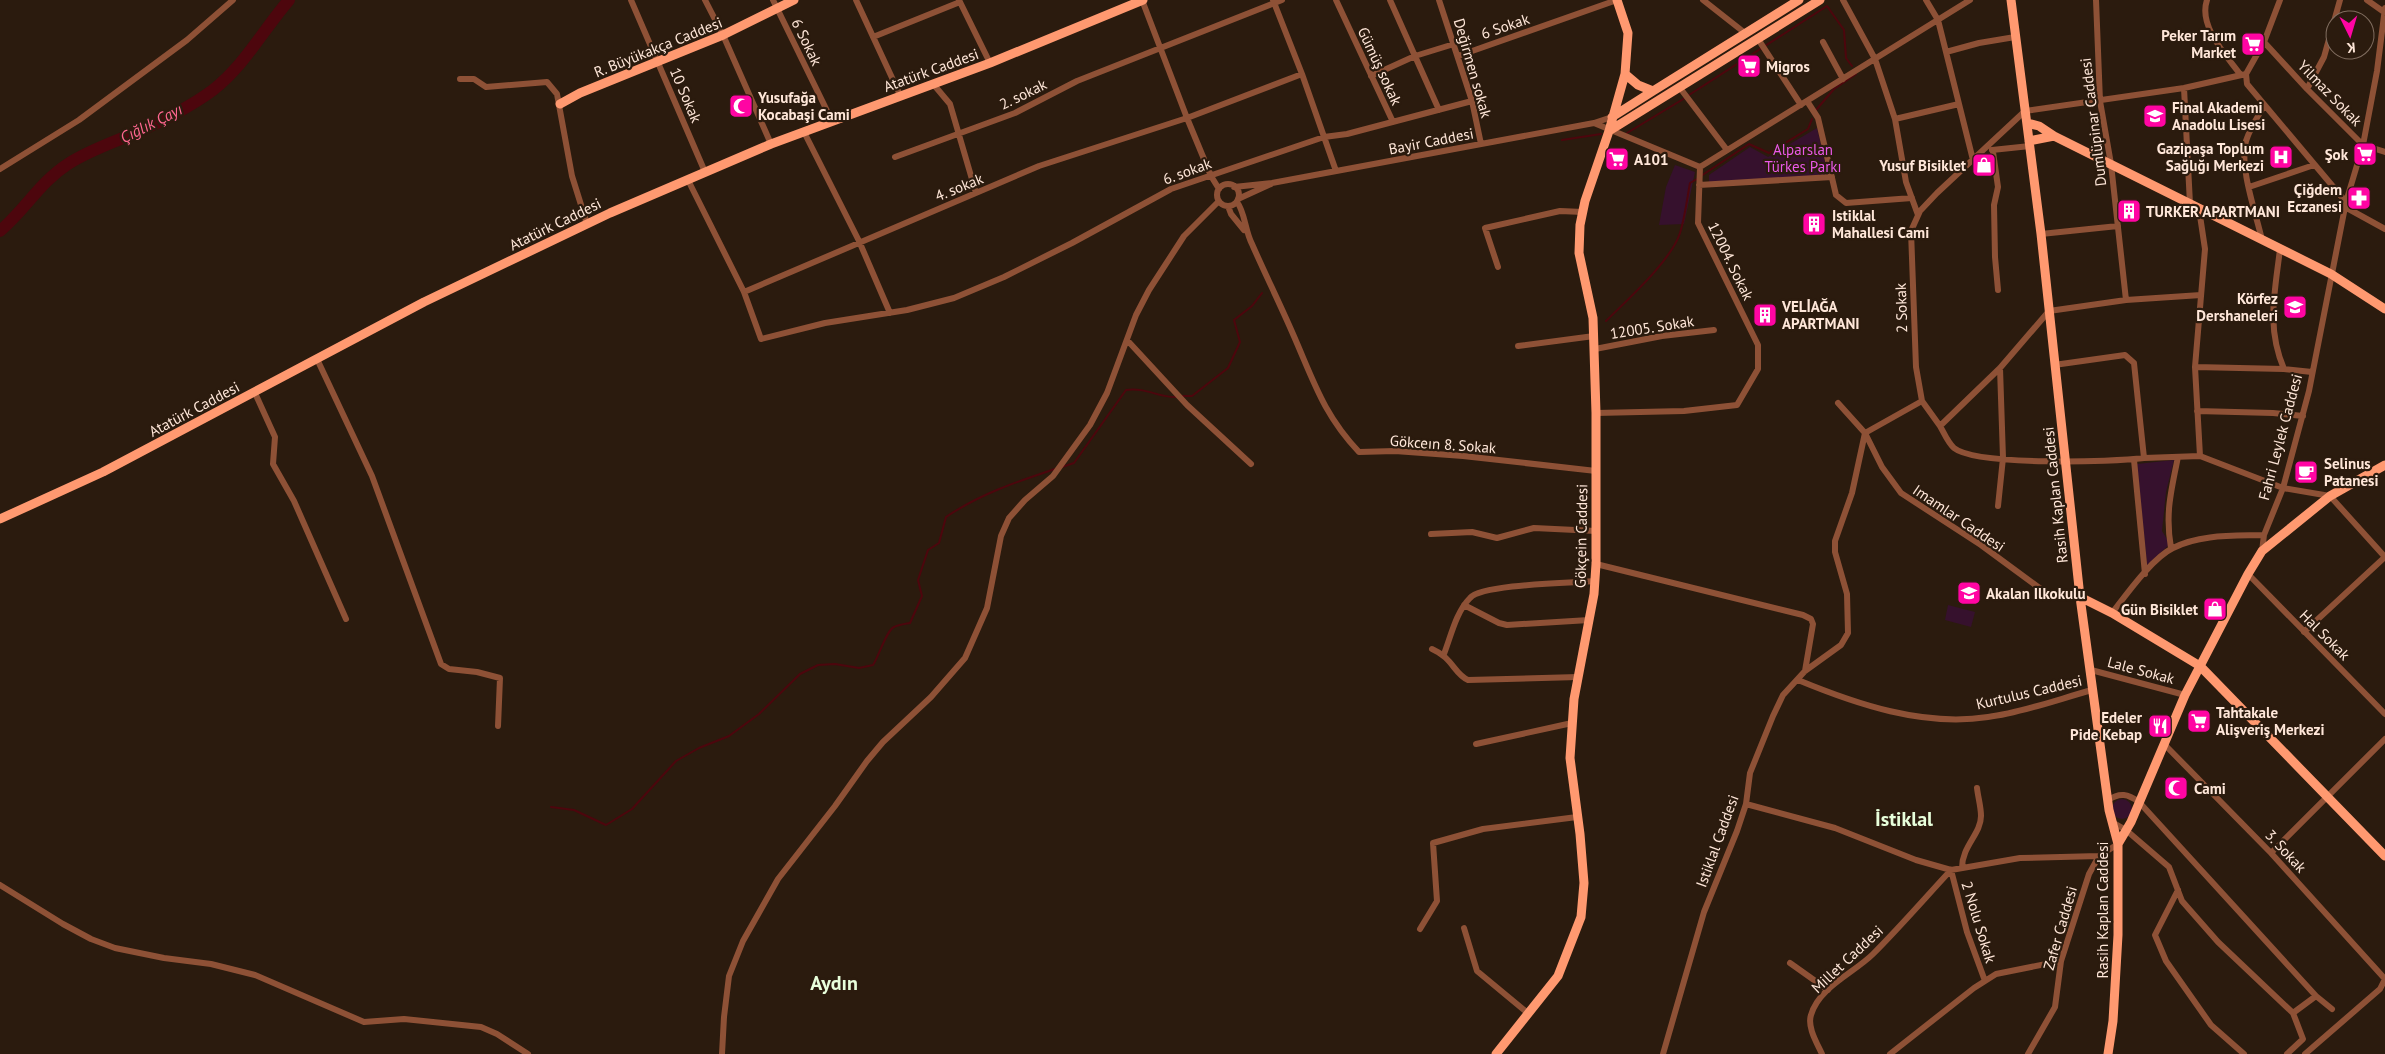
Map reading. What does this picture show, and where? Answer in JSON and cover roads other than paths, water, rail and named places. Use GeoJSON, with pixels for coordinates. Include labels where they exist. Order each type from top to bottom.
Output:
{"type":"FeatureCollection","features":[{"type":"Feature","properties":{"kind":"street"},"geometry":{"type":"LineString","coordinates":[[0,169],[79,120],[187,40],[232,0]]}},
{"type":"Feature","properties":{"kind":"street","name":"10 Sokak"},"geometry":{"type":"LineString","coordinates":[[631,0],[705,172]]}},
{"type":"Feature","properties":{"kind":"street"},"geometry":{"type":"LineString","coordinates":[[704,0],[723,35],[771,144]]}},
{"type":"Feature","properties":{"kind":"street","name":"6 Sokak"},"geometry":{"type":"LineString","coordinates":[[773,0],[832,121]]}},
{"type":"Feature","properties":{"kind":"street","name":"R. Büyükakça Caddesi"},"geometry":{"type":"LineString","coordinates":[[560,104],[723,35],[794,0]]}},
{"type":"Feature","properties":{"kind":"street"},"geometry":{"type":"LineString","coordinates":[[856,0],[900,96]]}},
{"type":"Feature","properties":{"kind":"street"},"geometry":{"type":"LineString","coordinates":[[1142,0],[1187,118],[1211,176],[1219,189]]}},
{"type":"Feature","properties":{"kind":"street","name":"Atatürk Caddesi"},"geometry":{"type":"LineString","coordinates":[[0,520],[103,472],[424,302],[587,224],[771,144],[934,85],[1142,0]]}},
{"type":"Feature","properties":{"kind":"street"},"geometry":{"type":"LineString","coordinates":[[1282,0],[1273,1],[1302,74],[1336,172]]}},
{"type":"Feature","properties":{"kind":"street","name":"Gümüş sokak"},"geometry":{"type":"LineString","coordinates":[[1336,0],[1392,122],[1472,101]]}},
{"type":"Feature","properties":{"kind":"street"},"geometry":{"type":"LineString","coordinates":[[1390,0],[1439,110]]}},
{"type":"Feature","properties":{"kind":"street","name":"Değirmen sokak"},"geometry":{"type":"LineString","coordinates":[[1441,0],[1472,101],[1481,144]]}},
{"type":"Feature","properties":{"kind":"street","name":"6 Sokak"},"geometry":{"type":"LineString","coordinates":[[1458,56],[1617,0]]}},
{"type":"Feature","properties":{"kind":"street","name":"Gökçein Caddesi"},"geometry":{"type":"LineString","coordinates":[[1496,1054],[1558,976],[1581,917],[1584,883],[1570,758],[1578,677],[1595,581],[1596,413],[1593,318],[1579,253],[1580,225],[1582,212],[1610,131],[1612,117],[1625,74],[1628,33],[1617,0]]}},
{"type":"Feature","properties":{"kind":"street"},"geometry":{"type":"LineString","coordinates":[[1703,0],[1745,33]]}},
{"type":"Feature","properties":{"kind":"street"},"geometry":{"type":"LineString","coordinates":[[1612,117],[1800,0],[1806,8]]}},
{"type":"Feature","properties":{"kind":"street"},"geometry":{"type":"LineString","coordinates":[[1610,131],[1682,91],[1820,0]]}},
{"type":"Feature","properties":{"kind":"street"},"geometry":{"type":"LineString","coordinates":[[1843,0],[1875,59],[1895,119],[1906,182],[1918,215],[1937,193],[1973,160],[1991,150],[2025,111],[2184,88],[2243,74],[2264,42],[2280,0]]}},
{"type":"Feature","properties":{"kind":"street"},"geometry":{"type":"LineString","coordinates":[[1926,0],[1938,20],[1973,160]]}},
{"type":"Feature","properties":{"kind":"street"},"geometry":{"type":"LineString","coordinates":[[1594,123],[1700,167],[1970,0]]}},
{"type":"Feature","properties":{"kind":"street","name":"Rasih Kaplan Caddesi"},"geometry":{"type":"LineString","coordinates":[[2011,0],[2041,234],[2080,597],[2108,800],[2118,844],[2117,977],[2108,1054]]}},
{"type":"Feature","properties":{"kind":"street","name":"Dumlüpinar Caddesi"},"geometry":{"type":"LineString","coordinates":[[2096,0],[2100,101],[2111,164],[2126,300]]}},
{"type":"Feature","properties":{"kind":"street"},"geometry":{"type":"LineString","coordinates":[[2207,0],[2205,7],[2206,19],[2214,39],[2243,74],[2247,84],[2264,106],[2345,205],[2385,229]]}},
{"type":"Feature","properties":{"kind":"street"},"geometry":{"type":"LineString","coordinates":[[2307,89],[2324,57],[2340,0]]}},
{"type":"Feature","properties":{"kind":"street"},"geometry":{"type":"LineString","coordinates":[[2367,0],[2385,10]]}},
{"type":"Feature","properties":{"kind":"street"},"geometry":{"type":"LineString","coordinates":[[873,37],[959,1],[990,63]]}},
{"type":"Feature","properties":{"kind":"street","name":"2. sokak"},"geometry":{"type":"LineString","coordinates":[[895,158],[1014,113],[1077,81],[1160,49],[1273,1]]}},
{"type":"Feature","properties":{"kind":"street","name":"Fahri Leylek Caddesi"},"geometry":{"type":"LineString","coordinates":[[2118,844],[2140,802],[2185,695],[2248,574],[2262,551],[2264,535],[2283,488],[2312,372],[2345,205],[2363,144],[2377,72],[2385,10]]}},
{"type":"Feature","properties":{"kind":"street"},"geometry":{"type":"LineString","coordinates":[[1946,52],[2015,36]]}},
{"type":"Feature","properties":{"kind":"street"},"geometry":{"type":"LineString","coordinates":[[1759,40],[1804,103],[1818,118],[1836,195],[1846,203],[1912,198]]}},
{"type":"Feature","properties":{"kind":"street"},"geometry":{"type":"LineString","coordinates":[[1823,42],[1843,79]]}},
{"type":"Feature","properties":{"kind":"street","name":"Yilmaz Sokak"},"geometry":{"type":"LineString","coordinates":[[2264,42],[2307,89],[2363,144],[2385,152]]}},
{"type":"Feature","properties":{"kind":"street"},"geometry":{"type":"LineString","coordinates":[[1371,76],[1414,56],[1454,44]]}},
{"type":"Feature","properties":{"kind":"street"},"geometry":{"type":"LineString","coordinates":[[2377,72],[2385,74]]}},
{"type":"Feature","properties":{"kind":"street","name":"4. sokak"},"geometry":{"type":"LineString","coordinates":[[744,292],[859,241],[1039,166],[1187,118],[1302,74]]}},
{"type":"Feature","properties":{"kind":"street"},"geometry":{"type":"LineString","coordinates":[[1625,74],[1638,85],[1654,91]]}},
{"type":"Feature","properties":{"kind":"street"},"geometry":{"type":"LineString","coordinates":[[460,79],[474,79],[486,87],[547,82],[557,94],[560,104],[572,176],[587,224]]}},
{"type":"Feature","properties":{"kind":"street"},"geometry":{"type":"LineString","coordinates":[[934,85],[950,104],[976,193]]}},
{"type":"Feature","properties":{"kind":"street"},"geometry":{"type":"LineString","coordinates":[[2184,88],[2190,204]]}},
{"type":"Feature","properties":{"kind":"street"},"geometry":{"type":"LineString","coordinates":[[1682,91],[1727,150]]}},
{"type":"Feature","properties":{"kind":"street"},"geometry":{"type":"LineString","coordinates":[[1895,119],[1959,104]]}},
{"type":"Feature","properties":{"kind":"street"},"geometry":{"type":"LineString","coordinates":[[2262,240],[2249,187],[2244,154],[2252,125],[2264,106]]}},
{"type":"Feature","properties":{"kind":"street","name":"Bayir Caddesi"},"geometry":{"type":"LineString","coordinates":[[1234,187],[1272,183],[1336,172],[1594,123],[1612,117]]}},
{"type":"Feature","properties":{"kind":"street","name":"6. sokak"},"geometry":{"type":"LineString","coordinates":[[744,292],[761,339],[954,298],[1004,277],[1072,243],[1171,188],[1324,137],[1347,134],[1392,122]]}},
{"type":"Feature","properties":{"kind":"street"},"geometry":{"type":"LineString","coordinates":[[2027,123],[2039,126],[2054,136],[2331,274],[2385,309]]}},
{"type":"Feature","properties":{"kind":"street"},"geometry":{"type":"LineString","coordinates":[[804,132],[859,241],[890,313]]}},
{"type":"Feature","properties":{"kind":"street"},"geometry":{"type":"LineString","coordinates":[[1991,150],[2029,144],[2054,136]]}},
{"type":"Feature","properties":{"kind":"street"},"geometry":{"type":"LineString","coordinates":[[1991,150],[1998,187],[1994,205],[1998,290]]}},
{"type":"Feature","properties":{"kind":"street"},"geometry":{"type":"LineString","coordinates":[[2249,187],[2314,165]]}},
{"type":"Feature","properties":{"kind":"street","name":"12004. Sokak"},"geometry":{"type":"LineString","coordinates":[[1596,413],[1684,411],[1737,405],[1758,369],[1758,345],[1698,223],[1700,167]]}},
{"type":"Feature","properties":{"kind":"street"},"geometry":{"type":"LineString","coordinates":[[1699,181],[1832,177]]}},
{"type":"Feature","properties":{"kind":"street"},"geometry":{"type":"LineString","coordinates":[[688,180],[744,292]]}},
{"type":"Feature","properties":{"kind":"street","name":"Bayir Caddesi"},"geometry":{"type":"LineString","coordinates":[[1237,200],[1272,183]]}},
{"type":"Feature","properties":{"kind":"street"},"geometry":{"type":"LineString","coordinates":[[1228,184],[1234,187],[1238,192],[1237,200],[1228,206],[1219,201],[1217,195],[1219,189],[1228,184]]}},
{"type":"Feature","properties":{"kind":"street","name":"Gökceın 8. Sokak"},"geometry":{"type":"LineString","coordinates":[[1237,200],[1242,210],[1245,231]]}},
{"type":"Feature","properties":{"kind":"street"},"geometry":{"type":"LineString","coordinates":[[722,1054],[729,976],[743,941],[778,879],[873,754],[931,697],[965,658],[988,608],[1001,536],[1009,518],[1025,500],[1053,476],[1090,425],[1106,393],[1149,290],[1178,244],[1219,201]]}},
{"type":"Feature","properties":{"kind":"street","name":"Gökceın 8. Sokak"},"geometry":{"type":"LineString","coordinates":[[1228,206],[1231,214],[1245,231],[1296,339],[1322,403],[1330,417],[1359,452],[1395,451],[1596,471]]}},
{"type":"Feature","properties":{"kind":"street"},"geometry":{"type":"LineString","coordinates":[[2200,209],[2205,248],[2195,367],[2200,456]]}},
{"type":"Feature","properties":{"kind":"street"},"geometry":{"type":"LineString","coordinates":[[1498,267],[1485,228],[1560,212],[1582,212]]}},
{"type":"Feature","properties":{"kind":"street","name":"2 Sokak"},"geometry":{"type":"LineString","coordinates":[[1918,215],[1911,231],[1916,367],[1922,401]]}},
{"type":"Feature","properties":{"kind":"street"},"geometry":{"type":"LineString","coordinates":[[2041,234],[2118,226]]}},
{"type":"Feature","properties":{"kind":"street"},"geometry":{"type":"LineString","coordinates":[[2280,249],[2272,321],[2276,351],[2284,368]]}},
{"type":"Feature","properties":{"kind":"street"},"geometry":{"type":"LineString","coordinates":[[1940,426],[2000,368],[2049,311],[2126,300],[2202,295]]}},
{"type":"Feature","properties":{"kind":"street","name":"12005. Sokak"},"geometry":{"type":"LineString","coordinates":[[1595,349],[1662,336],[1714,330]]}},
{"type":"Feature","properties":{"kind":"street"},"geometry":{"type":"LineString","coordinates":[[1518,346],[1594,336]]}},
{"type":"Feature","properties":{"kind":"street"},"geometry":{"type":"LineString","coordinates":[[1127,340],[1187,405],[1250,464]]}},
{"type":"Feature","properties":{"kind":"street"},"geometry":{"type":"LineString","coordinates":[[2054,365],[2125,355],[2130,358],[2134,363],[2144,458]]}},
{"type":"Feature","properties":{"kind":"street"},"geometry":{"type":"LineString","coordinates":[[317,360],[372,476],[441,664],[449,669],[477,672],[500,678],[498,726]]}},
{"type":"Feature","properties":{"kind":"street"},"geometry":{"type":"LineString","coordinates":[[2195,367],[2284,368],[2312,372]]}},
{"type":"Feature","properties":{"kind":"street"},"geometry":{"type":"LineString","coordinates":[[1998,506],[2003,458],[2000,368]]}},
{"type":"Feature","properties":{"kind":"street"},"geometry":{"type":"LineString","coordinates":[[255,393],[275,437],[273,464],[294,501],[346,619]]}},
{"type":"Feature","properties":{"kind":"street"},"geometry":{"type":"LineString","coordinates":[[1865,433],[1922,401],[1950,444],[1959,451],[2003,458],[2064,462],[2200,456],[2283,488],[2330,496],[2385,557],[2304,632]]}},
{"type":"Feature","properties":{"kind":"street","name":"Imamlar Caddesi"},"geometry":{"type":"LineString","coordinates":[[1838,403],[1865,433],[1882,467],[1901,494],[1981,545],[2045,592],[2057,596],[2080,597]]}},
{"type":"Feature","properties":{"kind":"street"},"geometry":{"type":"LineString","coordinates":[[2197,411],[2273,413],[2302,416]]}},
{"type":"Feature","properties":{"kind":"street","name":"Istiklal Caddesi"},"geometry":{"type":"LineString","coordinates":[[1663,1054],[1704,912],[1746,804],[1750,773],[1773,716],[1783,695],[1805,671],[1841,645],[1848,633],[1847,594],[1835,552],[1835,541],[1852,493],[1865,433]]}},
{"type":"Feature","properties":{"kind":"street"},"geometry":{"type":"LineString","coordinates":[[2171,548],[2168,506],[2178,457]]}},
{"type":"Feature","properties":{"kind":"street"},"geometry":{"type":"LineString","coordinates":[[2134,460],[2145,574]]}},
{"type":"Feature","properties":{"kind":"street"},"geometry":{"type":"LineString","coordinates":[[2262,551],[2330,496],[2385,465]]}},
{"type":"Feature","properties":{"kind":"street"},"geometry":{"type":"LineString","coordinates":[[1431,534],[1472,532],[1497,538],[1534,528],[1596,531]]}},
{"type":"Feature","properties":{"kind":"street"},"geometry":{"type":"LineString","coordinates":[[2112,613],[2145,574],[2171,548],[2199,539],[2264,535]]}},
{"type":"Feature","properties":{"kind":"street"},"geometry":{"type":"LineString","coordinates":[[1596,564],[1803,615],[1811,619],[1813,624],[1805,671]]}},
{"type":"Feature","properties":{"kind":"street","name":"Hal Sokak"},"geometry":{"type":"LineString","coordinates":[[2248,574],[2385,714]]}},
{"type":"Feature","properties":{"kind":"street"},"geometry":{"type":"LineString","coordinates":[[1444,654],[1464,604],[1470,596],[1485,590],[1595,581]]}},
{"type":"Feature","properties":{"kind":"street"},"geometry":{"type":"LineString","coordinates":[[2080,597],[2112,613],[2200,666],[2385,856]]}},
{"type":"Feature","properties":{"kind":"street"},"geometry":{"type":"LineString","coordinates":[[1464,604],[1499,624],[1589,620]]}},
{"type":"Feature","properties":{"kind":"street"},"geometry":{"type":"LineString","coordinates":[[1432,649],[1444,654],[1459,674],[1468,680],[1578,677]]}},
{"type":"Feature","properties":{"kind":"street","name":"Lale Sokak"},"geometry":{"type":"LineString","coordinates":[[2091,670],[2185,695]]}},
{"type":"Feature","properties":{"kind":"street","name":"Kurtulus Caddesi"},"geometry":{"type":"LineString","coordinates":[[1798,680],[1835,696],[1885,710],[1934,718],[1988,718],[2092,690]]}},
{"type":"Feature","properties":{"kind":"street"},"geometry":{"type":"LineString","coordinates":[[1476,744],[1572,723]]}},
{"type":"Feature","properties":{"kind":"street"},"geometry":{"type":"LineString","coordinates":[[2271,853],[2385,739]]}},
{"type":"Feature","properties":{"kind":"street","name":"3. Sokak"},"geometry":{"type":"LineString","coordinates":[[2164,744],[2271,853],[2385,979]]}},
{"type":"Feature","properties":{"kind":"street"},"geometry":{"type":"LineString","coordinates":[[1962,868],[1962,856],[1979,826],[1981,816],[1977,788]]}},
{"type":"Feature","properties":{"kind":"street"},"geometry":{"type":"LineString","coordinates":[[2108,800],[2117,794],[2131,796],[2140,802],[2316,996],[2332,1009]]}},
{"type":"Feature","properties":{"kind":"street"},"geometry":{"type":"LineString","coordinates":[[1746,804],[1835,828],[1916,860],[1951,870],[2020,858],[2099,856],[2118,844]]}},
{"type":"Feature","properties":{"kind":"street"},"geometry":{"type":"LineString","coordinates":[[1420,929],[1437,902],[1434,843],[1483,829],[1577,817]]}},
{"type":"Feature","properties":{"kind":"street"},"geometry":{"type":"LineString","coordinates":[[2112,821],[2126,830],[2169,867],[2182,901],[2218,942],[2293,1013],[2303,1039],[2287,1054]]}},
{"type":"Feature","properties":{"kind":"street","name":"Zafer Caddesi"},"geometry":{"type":"LineString","coordinates":[[2028,1054],[2055,1007],[2061,961],[2089,874],[2099,856]]}},
{"type":"Feature","properties":{"kind":"street","name":"2 Nolu Sokak"},"geometry":{"type":"LineString","coordinates":[[1951,870],[1967,932],[1985,981]]}},
{"type":"Feature","properties":{"kind":"street","name":"Millet Caddesi"},"geometry":{"type":"LineString","coordinates":[[1822,1054],[1814,1038],[1810,1020],[1815,1006],[1828,990],[1871,957],[1951,870]]}},
{"type":"Feature","properties":{"kind":"street"},"geometry":{"type":"LineString","coordinates":[[0,885],[63,924],[91,939],[115,948],[164,958],[211,964],[255,975],[364,1022],[404,1020],[481,1027],[497,1034],[528,1054]]}},
{"type":"Feature","properties":{"kind":"street"},"geometry":{"type":"LineString","coordinates":[[2178,890],[2155,936],[2166,961],[2211,1024],[2244,1054]]}},
{"type":"Feature","properties":{"kind":"street"},"geometry":{"type":"LineString","coordinates":[[1464,928],[1477,971],[1529,1014]]}},
{"type":"Feature","properties":{"kind":"street"},"geometry":{"type":"LineString","coordinates":[[1890,1054],[1985,981],[2009,970],[2061,961]]}},
{"type":"Feature","properties":{"kind":"street"},"geometry":{"type":"LineString","coordinates":[[1790,963],[1828,990]]}},
{"type":"Feature","properties":{"kind":"street"},"geometry":{"type":"LineString","coordinates":[[2305,1054],[2380,989],[2385,979]]}},
{"type":"Feature","properties":{"kind":"street"},"geometry":{"type":"LineString","coordinates":[[2293,1013],[2316,996]]}},
{"type":"Feature","properties":{"kind":"waterway","name":"Çığlık Çayı"},"geometry":{"type":"LineString","coordinates":[[0,231],[49,179],[68,164],[92,151],[164,120],[213,90],[235,70],[289,0]]}},
{"type":"Feature","properties":{"kind":"waterway"},"geometry":{"type":"LineString","coordinates":[[1689,95],[1827,6],[1844,30],[1846,58],[1852,66]]}},
{"type":"Feature","properties":{"kind":"waterway"},"geometry":{"type":"LineString","coordinates":[[1816,110],[1834,89],[1856,74]]}},
{"type":"Feature","properties":{"kind":"waterway"},"geometry":{"type":"LineString","coordinates":[[1627,133],[1685,98]]}},
{"type":"Feature","properties":{"kind":"waterway"},"geometry":{"type":"LineString","coordinates":[[1701,176],[1749,144],[1769,153],[1808,129],[1812,119]]}},
{"type":"Feature","properties":{"kind":"waterway"},"geometry":{"type":"LineString","coordinates":[[1562,140],[1601,134]]}},
{"type":"Feature","properties":{"kind":"waterway"},"geometry":{"type":"LineString","coordinates":[[1606,321],[1648,280],[1668,256],[1682,227],[1690,183],[1697,179]]}},
{"type":"Feature","properties":{"kind":"waterway"},"geometry":{"type":"LineString","coordinates":[[1182,396],[1192,396],[1228,368],[1240,342],[1234,320],[1252,306],[1262,293]]}},
{"type":"Feature","properties":{"kind":"waterway"},"geometry":{"type":"LineString","coordinates":[[1062,467],[1074,463],[1126,390],[1133,389],[1177,397]]}},
{"type":"Feature","properties":{"kind":"waterway"},"geometry":{"type":"LineString","coordinates":[[551,807],[574,810],[606,825],[632,809],[676,761],[699,748],[729,736],[759,714],[800,674],[818,665],[835,664],[859,668],[873,665],[891,629],[910,623],[922,596],[918,580],[928,550],[939,543],[946,517],[985,495],[1055,469]]}},
{"type":"Feature","properties":{"kind":"place","name":"Peker Tarım Market"},"geometry":{"type":"Point","coordinates":[2253,44]}},
{"type":"Feature","properties":{"kind":"place","name":"Migros"},"geometry":{"type":"Point","coordinates":[1749,66]}},
{"type":"Feature","properties":{"kind":"place","name":"Yusufağa Kocabaşi Cami"},"geometry":{"type":"Point","coordinates":[741,106]}},
{"type":"Feature","properties":{"kind":"place","name":"Final Akademi Anadolu Lisesi"},"geometry":{"type":"Point","coordinates":[2155,116]}},
{"type":"Feature","properties":{"kind":"place","name":"Şok"},"geometry":{"type":"Point","coordinates":[2365,154]}},
{"type":"Feature","properties":{"kind":"place","name":"Gazipaşa Toplum Sağlığı Merkezi"},"geometry":{"type":"Point","coordinates":[2281,157]}},
{"type":"Feature","properties":{"kind":"place","name":"A101"},"geometry":{"type":"Point","coordinates":[1617,159]}},
{"type":"Feature","properties":{"kind":"place","name":"Yusuf Bisiklet"},"geometry":{"type":"Point","coordinates":[1984,165]}},
{"type":"Feature","properties":{"kind":"place","name":"Çiğdem Eczanesi"},"geometry":{"type":"Point","coordinates":[2359,198]}},
{"type":"Feature","properties":{"kind":"place","name":"TURKER APARTMANI"},"geometry":{"type":"Point","coordinates":[2129,211]}},
{"type":"Feature","properties":{"kind":"place","name":"Istiklal Mahallesi Cami"},"geometry":{"type":"Point","coordinates":[1814,224]}},
{"type":"Feature","properties":{"kind":"place","name":"Körfez Dershaneleri"},"geometry":{"type":"Point","coordinates":[2295,307]}},
{"type":"Feature","properties":{"kind":"place","name":"VELİAĞA APARTMANI"},"geometry":{"type":"Point","coordinates":[1765,315]}},
{"type":"Feature","properties":{"kind":"place","name":"Selinus Patanesi"},"geometry":{"type":"Point","coordinates":[2306,472]}},
{"type":"Feature","properties":{"kind":"place","name":"Akalan Ilkokulu"},"geometry":{"type":"Point","coordinates":[1969,593]}},
{"type":"Feature","properties":{"kind":"place","name":"Gün Bisiklet"},"geometry":{"type":"Point","coordinates":[2215,609]}},
{"type":"Feature","properties":{"kind":"place","name":"Tahtakale Alişveriş Merkezi"},"geometry":{"type":"Point","coordinates":[2199,721]}},
{"type":"Feature","properties":{"kind":"place","name":"Edeler Pide Kebap"},"geometry":{"type":"Point","coordinates":[2160,726]}},
{"type":"Feature","properties":{"kind":"place","name":"Cami"},"geometry":{"type":"Point","coordinates":[2176,788]}},
{"type":"Feature","properties":{"kind":"district","name":"İstiklal"},"geometry":{"type":"Point","coordinates":[1904,819]}},
{"type":"Feature","properties":{"kind":"district","name":"Aydın"},"geometry":{"type":"Point","coordinates":[834,983]}},
{"type":"Feature","properties":{"kind":"park label","name":"Alparslan Türkes Parkı"},"geometry":{"type":"Point","coordinates":[1803,158]}}]}
